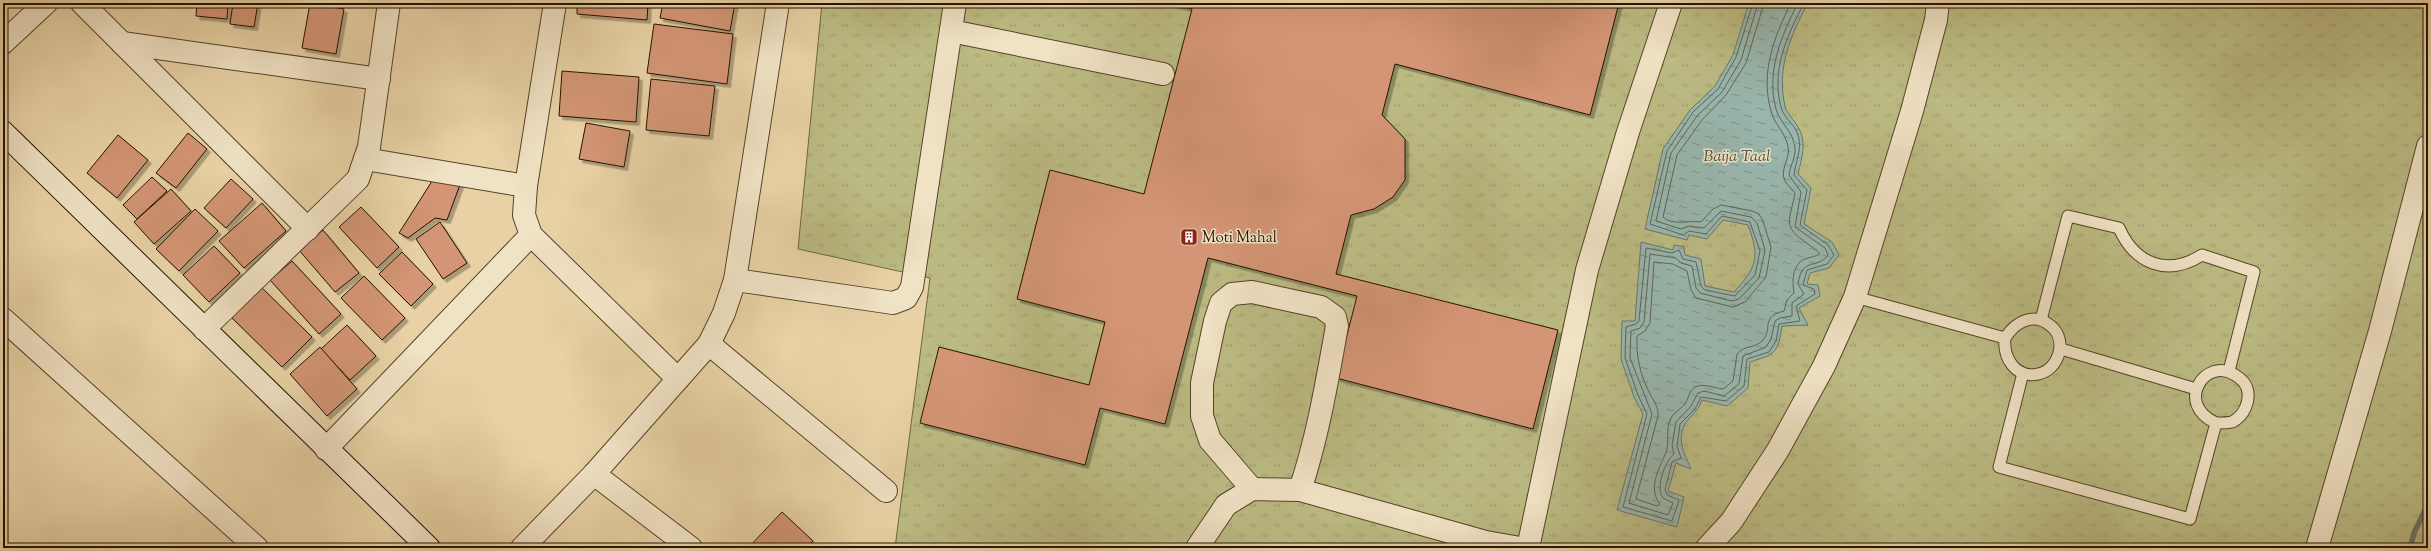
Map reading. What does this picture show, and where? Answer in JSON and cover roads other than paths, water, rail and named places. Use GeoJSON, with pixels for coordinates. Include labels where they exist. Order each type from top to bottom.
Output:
{"type":"FeatureCollection","features":[{"type":"Feature","properties":{"kind":"street"},"geometry":{"type":"LineString","coordinates":[[3,43],[46,3]]}},
{"type":"Feature","properties":{"kind":"street"},"geometry":{"type":"LineString","coordinates":[[82,3],[308,229]]}},
{"type":"Feature","properties":{"kind":"street"},"geometry":{"type":"LineString","coordinates":[[204,329],[358,179],[369,147],[389,3]]}},
{"type":"Feature","properties":{"kind":"street"},"geometry":{"type":"LineString","coordinates":[[555,3],[526,186],[524,215],[531,235],[678,379]]}},
{"type":"Feature","properties":{"kind":"street"},"geometry":{"type":"LineString","coordinates":[[522,548],[594,474],[709,344],[724,313],[736,280],[778,3]]}},
{"type":"Feature","properties":{"kind":"street"},"geometry":{"type":"LineString","coordinates":[[736,280],[893,303],[906,298],[912,287],[955,3]]}},
{"type":"Feature","properties":{"kind":"street"},"geometry":{"type":"LineString","coordinates":[[1528,548],[1587,270],[1628,132],[1671,3]]}},
{"type":"Feature","properties":{"kind":"street"},"geometry":{"type":"LineString","coordinates":[[1707,548],[1731,522],[1778,450],[1824,366],[1855,297],[1912,111],[1936,20],[1938,3]]}},
{"type":"Feature","properties":{"kind":"street"},"geometry":{"type":"LineString","coordinates":[[950,31],[1162,74]]}},
{"type":"Feature","properties":{"kind":"street"},"geometry":{"type":"LineString","coordinates":[[122,43],[378,78]]}},
{"type":"Feature","properties":{"kind":"street"},"geometry":{"type":"LineString","coordinates":[[3,132],[429,548]]}},
{"type":"Feature","properties":{"kind":"street"},"geometry":{"type":"LineString","coordinates":[[2317,548],[2380,331],[2428,146]]}},
{"type":"Feature","properties":{"kind":"street"},"geometry":{"type":"LineString","coordinates":[[365,159],[526,186]]}},
{"type":"Feature","properties":{"kind":"street"},"geometry":{"type":"LineString","coordinates":[[326,449],[531,235]]}},
{"type":"Feature","properties":{"kind":"street"},"geometry":{"type":"LineString","coordinates":[[1252,489],[1210,440],[1202,416],[1202,383],[1215,320],[1221,303],[1232,294],[1252,292],[1322,307],[1335,317],[1337,326],[1326,388],[1311,456],[1300,490]]}},
{"type":"Feature","properties":{"kind":"street"},"geometry":{"type":"LineString","coordinates":[[3,319],[258,548]]}},
{"type":"Feature","properties":{"kind":"street"},"geometry":{"type":"LineString","coordinates":[[709,344],[886,491]]}},
{"type":"Feature","properties":{"kind":"street"},"geometry":{"type":"LineString","coordinates":[[594,474],[691,548]]}},
{"type":"Feature","properties":{"kind":"street"},"geometry":{"type":"LineString","coordinates":[[1197,548],[1226,505],[1252,489],[1300,490],[1486,542],[1520,548]]}},
{"type":"Feature","properties":{"kind":"lane"},"geometry":{"type":"LineString","coordinates":[[2041,320],[2068,216],[2120,228],[2126,242],[2134,252],[2151,263],[2165,266],[2180,265],[2202,255],[2254,272],[2229,371]]}},
{"type":"Feature","properties":{"kind":"lane"},"geometry":{"type":"LineString","coordinates":[[1855,297],[2005,338]]}},
{"type":"Feature","properties":{"kind":"lane"},"geometry":{"type":"LineString","coordinates":[[2027,319],[2041,320],[2052,327],[2060,340],[2061,349],[2055,364],[2038,374],[2023,373],[2010,364],[2004,349],[2005,338],[2012,328],[2027,319]]}},
{"type":"Feature","properties":{"kind":"lane"},"geometry":{"type":"LineString","coordinates":[[2061,349],[2196,389]]}},
{"type":"Feature","properties":{"kind":"lane"},"geometry":{"type":"LineString","coordinates":[[2214,371],[2229,371],[2242,379],[2247,388],[2248,400],[2243,413],[2231,422],[2216,423],[2205,418],[2196,406],[2196,389],[2204,376],[2214,371]]}},
{"type":"Feature","properties":{"kind":"lane"},"geometry":{"type":"LineString","coordinates":[[2023,373],[1999,467],[2190,519],[2216,423]]}},
{"type":"Feature","properties":{"kind":"water","name":"Baija Taal"},"geometry":{"type":"Polygon","coordinates":[[[1749,3],[1808,3],[1796,27],[1787,52],[1782,78],[1783,92],[1788,113],[1800,130],[1802,136],[1803,149],[1798,174],[1811,188],[1804,224],[1832,242],[1839,255],[1829,268],[1810,273],[1807,284],[1818,285],[1820,296],[1799,308],[1808,325],[1782,326],[1779,342],[1774,352],[1750,362],[1748,388],[1727,406],[1702,400],[1698,409],[1684,426],[1681,437],[1684,453],[1691,469],[1676,463],[1668,491],[1684,497],[1677,527],[1617,510],[1643,414],[1634,397],[1621,359],[1622,321],[1635,321],[1641,242],[1673,250],[1674,245],[1684,247],[1685,255],[1701,259],[1705,286],[1734,292],[1752,268],[1755,254],[1752,236],[1748,225],[1723,220],[1707,239],[1689,235],[1687,240],[1645,229],[1663,149],[1690,110],[1715,86],[1733,55],[1749,3]]]}},
{"type":"Feature","properties":{"kind":"waterway"},"geometry":{"type":"LineString","coordinates":[[2410,548],[2414,533],[2428,504]]}},
{"type":"Feature","properties":{"kind":"place","name":"Moti Mahal"},"geometry":{"type":"Point","coordinates":[1189,237]}}]}
